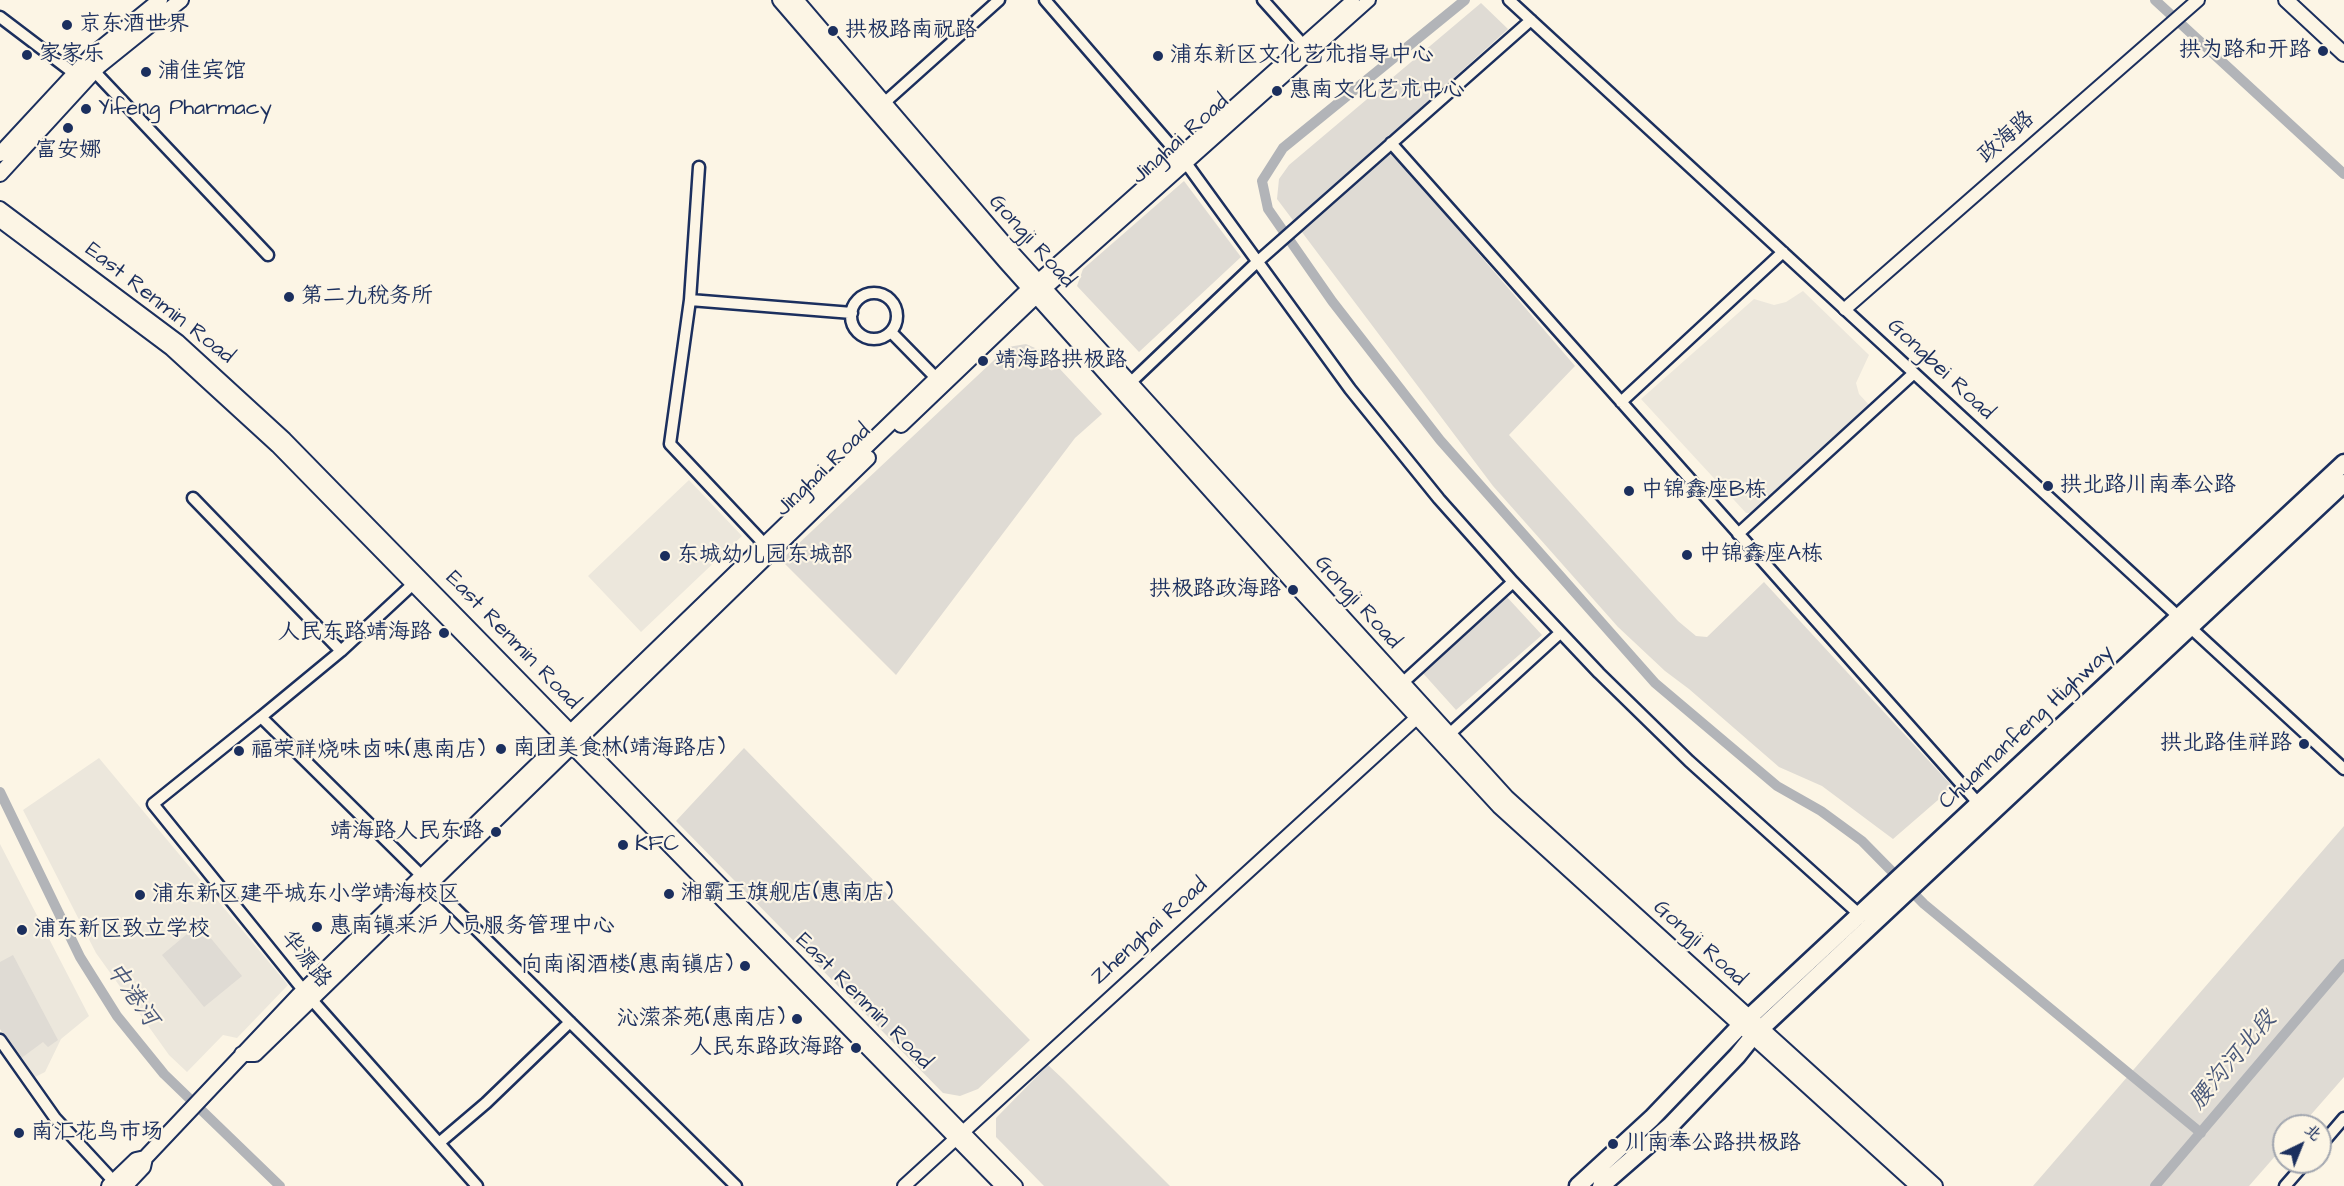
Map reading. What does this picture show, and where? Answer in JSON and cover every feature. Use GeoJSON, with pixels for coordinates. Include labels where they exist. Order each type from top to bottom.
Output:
{"type":"FeatureCollection","features":[{"type":"Feature","properties":{"kind":"main road"},"geometry":{"type":"LineString","coordinates":[[0,174],[116,34],[160,0]]}},
{"type":"Feature","properties":{"kind":"main road"},"geometry":{"type":"LineString","coordinates":[[1,152],[79,77],[94,71],[181,0]]}},
{"type":"Feature","properties":{"kind":"main road","name":"Gongji Road"},"geometry":{"type":"LineString","coordinates":[[780,0],[845,78],[1443,739],[1918,1186]]}},
{"type":"Feature","properties":{"kind":"main road","name":"Gongji Road"},"geometry":{"type":"LineString","coordinates":[[796,0],[1037,289],[1130,383],[1397,688]]}},
{"type":"Feature","properties":{"kind":"main road"},"geometry":{"type":"LineString","coordinates":[[2286,0],[2344,54]]}},
{"type":"Feature","properties":{"kind":"main road","name":"Jinghai Road"},"geometry":{"type":"LineString","coordinates":[[116,1185],[143,1167],[145,1158],[211,1091],[242,1054],[255,1054],[307,994],[1037,289]]}},
{"type":"Feature","properties":{"kind":"main road","name":"Chuannanfeng Highway"},"geometry":{"type":"LineString","coordinates":[[1922,867],[1979,804],[2063,722],[2185,622],[2344,463]]}},
{"type":"Feature","properties":{"kind":"main road","name":"Chuannanfeng Highway"},"geometry":{"type":"LineString","coordinates":[[1751,1027],[2185,622],[2344,483]]}},
{"type":"Feature","properties":{"kind":"main road","name":"Chuannanfeng Highway"},"geometry":{"type":"LineString","coordinates":[[1751,1027],[1860,915],[1890,897]]}},
{"type":"Feature","properties":{"kind":"main road"},"geometry":{"type":"LineString","coordinates":[[1578,1186],[1751,1027]]}},
{"type":"Feature","properties":{"kind":"main road"},"geometry":{"type":"LineString","coordinates":[[1601,1186],[1671,1125],[1737,1056],[1751,1027]]}},
{"type":"Feature","properties":{"kind":"main road","name":"Gongji Road"},"geometry":{"type":"LineString","coordinates":[[1751,1027],[1935,1186]]}},
{"type":"Feature","properties":{"kind":"street"},"geometry":{"type":"LineString","coordinates":[[883,104],[999,0]]}},
{"type":"Feature","properties":{"kind":"street"},"geometry":{"type":"LineString","coordinates":[[1045,0],[1182,159],[1256,262],[1390,440],[1513,582],[1560,633],[1689,761],[1860,915]]}},
{"type":"Feature","properties":{"kind":"street"},"geometry":{"type":"LineString","coordinates":[[1263,0],[1307,48]]}},
{"type":"Feature","properties":{"kind":"street","name":"Jinghai Road"},"geometry":{"type":"LineString","coordinates":[[1307,48],[1353,0]]}},
{"type":"Feature","properties":{"kind":"street","name":"Jinghai Road"},"geometry":{"type":"LineString","coordinates":[[1037,289],[1307,48],[1369,0]]}},
{"type":"Feature","properties":{"kind":"street","name":"Gongbei Road"},"geometry":{"type":"LineString","coordinates":[[1509,0],[2344,769]]}},
{"type":"Feature","properties":{"kind":"street","name":"政海路"},"geometry":{"type":"LineString","coordinates":[[1845,309],[2195,2]]}},
{"type":"Feature","properties":{"kind":"street"},"geometry":{"type":"LineString","coordinates":[[0,17],[79,77]]}},
{"type":"Feature","properties":{"kind":"street"},"geometry":{"type":"LineString","coordinates":[[1130,383],[1256,262],[1531,20]]}},
{"type":"Feature","properties":{"kind":"street"},"geometry":{"type":"LineString","coordinates":[[94,71],[268,255]]}},
{"type":"Feature","properties":{"kind":"street"},"geometry":{"type":"LineString","coordinates":[[1391,143],[1979,804]]}},
{"type":"Feature","properties":{"kind":"street"},"geometry":{"type":"LineString","coordinates":[[699,167],[690,300],[670,444],[768,547]]}},
{"type":"Feature","properties":{"kind":"street","name":"East Renmin Road"},"geometry":{"type":"LineString","coordinates":[[0,208],[153,321],[228,385],[324,478],[570,738],[959,1136],[1002,1186]]}},
{"type":"Feature","properties":{"kind":"street","name":"East Renmin Road"},"geometry":{"type":"LineString","coordinates":[[0,221],[138,322],[192,366],[316,485],[570,738]]}},
{"type":"Feature","properties":{"kind":"street"},"geometry":{"type":"LineString","coordinates":[[1621,402],[1783,252]]}},
{"type":"Feature","properties":{"kind":"street"},"geometry":{"type":"LineString","coordinates":[[865,295],[885,296],[897,312],[896,325],[891,332],[874,339],[861,335],[853,324],[852,313],[855,304],[865,295]]}},
{"type":"Feature","properties":{"kind":"street"},"geometry":{"type":"LineString","coordinates":[[690,300],[852,313]]}},
{"type":"Feature","properties":{"kind":"street"},"geometry":{"type":"LineString","coordinates":[[891,332],[939,382]]}},
{"type":"Feature","properties":{"kind":"street"},"geometry":{"type":"LineString","coordinates":[[1738,534],[1914,373]]}},
{"type":"Feature","properties":{"kind":"street"},"geometry":{"type":"LineString","coordinates":[[193,498],[341,651]]}},
{"type":"Feature","properties":{"kind":"street"},"geometry":{"type":"LineString","coordinates":[[1397,688],[1513,582]]}},
{"type":"Feature","properties":{"kind":"street"},"geometry":{"type":"LineString","coordinates":[[413,584],[341,651],[261,717],[736,1186]]}},
{"type":"Feature","properties":{"kind":"street"},"geometry":{"type":"LineString","coordinates":[[1443,739],[1560,633]]}},
{"type":"Feature","properties":{"kind":"street","name":"Zhenghai Road"},"geometry":{"type":"LineString","coordinates":[[904,1186],[1421,714]]}},
{"type":"Feature","properties":{"kind":"street","name":"华源路"},"geometry":{"type":"LineString","coordinates":[[261,717],[153,804],[307,994],[477,1186]]}},
{"type":"Feature","properties":{"kind":"street"},"geometry":{"type":"LineString","coordinates":[[439,1143],[486,1103],[570,1022]]}},
{"type":"Feature","properties":{"kind":"street"},"geometry":{"type":"LineString","coordinates":[[0,1040],[55,1118],[116,1185]]}},
{"type":"Feature","properties":{"kind":"street"},"geometry":{"type":"LineString","coordinates":[[2332,1132],[2344,1118]]}},
{"type":"Feature","properties":{"kind":"street","name":"East Renmin Road"},"geometry":{"type":"LineString","coordinates":[[959,1136],[1016,1186]]}},
{"type":"Feature","properties":{"kind":"street"},"geometry":{"type":"LineString","coordinates":[[2285,1186],[2296,1174]]}},
{"type":"Feature","properties":{"kind":"shaded area"},"geometry":{"type":"Polygon","coordinates":[[[1481,3],[1508,29],[1383,142],[1575,366],[1509,435],[1678,621],[1696,636],[1707,637],[1764,582],[1953,787],[1893,839],[1822,786],[1779,767],[1665,671],[1618,627],[1493,486],[1277,199],[1279,179],[1289,165],[1481,3]]]}},
{"type":"Feature","properties":{"kind":"shaded area"},"geometry":{"type":"Polygon","coordinates":[[[1184,181],[1241,257],[1139,352],[1077,286],[1083,269],[1184,181]]]}},
{"type":"Feature","properties":{"kind":"shaded area"},"geometry":{"type":"Polygon","coordinates":[[[1803,291],[1869,355],[1856,383],[1859,394],[1871,407],[1754,513],[1746,513],[1641,399],[1754,299],[1774,305],[1786,302],[1803,291]]]}},
{"type":"Feature","properties":{"kind":"shaded area"},"geometry":{"type":"Polygon","coordinates":[[[1026,344],[1044,352],[1102,414],[1075,438],[896,675],[781,560],[1008,347],[1026,344]]]}},
{"type":"Feature","properties":{"kind":"shaded area","name":"东城幼儿园东城部"},"geometry":{"type":"Polygon","coordinates":[[[689,480],[742,536],[641,632],[588,576],[689,480]]]}},
{"type":"Feature","properties":{"kind":"shaded area"},"geometry":{"type":"Polygon","coordinates":[[[1506,596],[1542,635],[1456,710],[1421,671],[1506,596]]]}},
{"type":"Feature","properties":{"kind":"shaded area"},"geometry":{"type":"Polygon","coordinates":[[[744,748],[1030,1040],[978,1089],[960,1096],[943,1093],[676,821],[744,748]]]}},
{"type":"Feature","properties":{"kind":"shaded area","name":"浦东新区建平城东小学靖海校区"},"geometry":{"type":"Polygon","coordinates":[[[99,758],[288,985],[237,1038],[223,1035],[187,1072],[169,1055],[96,953],[23,810],[99,758]]]}},
{"type":"Feature","properties":{"kind":"shaded area"},"geometry":{"type":"Polygon","coordinates":[[[2344,826],[2344,1077],[2312,1114],[2272,1114],[2272,1160],[2249,1186],[2033,1186],[2344,826]]]}},
{"type":"Feature","properties":{"kind":"shaded area","name":"浦东新区致立学校"},"geometry":{"type":"Polygon","coordinates":[[[0,844],[89,1016],[61,1039],[45,1072],[33,1078],[0,1029],[0,844]]]}},
{"type":"Feature","properties":{"kind":"shaded area"},"geometry":{"type":"Polygon","coordinates":[[[199,924],[242,976],[204,1007],[162,955],[199,924]]]}},
{"type":"Feature","properties":{"kind":"shaded area"},"geometry":{"type":"Polygon","coordinates":[[[13,955],[58,1040],[48,1047],[43,1042],[20,1059],[0,1029],[0,962],[13,955]]]}},
{"type":"Feature","properties":{"kind":"shaded area"},"geometry":{"type":"Polygon","coordinates":[[[1048,1065],[1170,1186],[1044,1186],[996,1137],[996,1118],[1048,1065]]]}},
{"type":"Feature","properties":{"kind":"waterway"},"geometry":{"type":"LineString","coordinates":[[1465,0],[1283,148],[1262,181],[1268,209],[1332,301],[1440,440],[1655,683],[1777,786],[1821,811],[1862,841],[1924,904],[2201,1133]]}},
{"type":"Feature","properties":{"kind":"waterway"},"geometry":{"type":"LineString","coordinates":[[2155,0],[2344,174]]}},
{"type":"Feature","properties":{"kind":"waterway","name":"中港河"},"geometry":{"type":"LineString","coordinates":[[0,792],[80,957],[117,1016],[164,1074],[280,1186]]}},
{"type":"Feature","properties":{"kind":"waterway","name":"腰沟河北段"},"geometry":{"type":"LineString","coordinates":[[2155,1186],[2344,964]]}},
{"type":"Feature","properties":{"kind":"place","name":"京东酒世界"},"geometry":{"type":"Point","coordinates":[67,25]}},
{"type":"Feature","properties":{"kind":"place","name":"拱极路南祝路"},"geometry":{"type":"Point","coordinates":[833,31]}},
{"type":"Feature","properties":{"kind":"place","name":"拱为路和开路"},"geometry":{"type":"Point","coordinates":[2323,51]}},
{"type":"Feature","properties":{"kind":"place","name":"家家乐"},"geometry":{"type":"Point","coordinates":[27,55]}},
{"type":"Feature","properties":{"kind":"place","name":"浦东新区文化艺术指导中心"},"geometry":{"type":"Point","coordinates":[1158,56]}},
{"type":"Feature","properties":{"kind":"place","name":"浦佳宾馆"},"geometry":{"type":"Point","coordinates":[146,72]}},
{"type":"Feature","properties":{"kind":"place","name":"惠南文化艺术中心"},"geometry":{"type":"Point","coordinates":[1277,91]}},
{"type":"Feature","properties":{"kind":"place","name":"Yifeng Pharmacy"},"geometry":{"type":"Point","coordinates":[86,109]}},
{"type":"Feature","properties":{"kind":"place","name":"富安娜"},"geometry":{"type":"Point","coordinates":[68,128]}},
{"type":"Feature","properties":{"kind":"place","name":"第二九税务所"},"geometry":{"type":"Point","coordinates":[289,297]}},
{"type":"Feature","properties":{"kind":"place","name":"靖海路拱极路"},"geometry":{"type":"Point","coordinates":[983,361]}},
{"type":"Feature","properties":{"kind":"place","name":"拱北路川南奉公路"},"geometry":{"type":"Point","coordinates":[2048,486]}},
{"type":"Feature","properties":{"kind":"place","name":"中锦鑫座B栋"},"geometry":{"type":"Point","coordinates":[1629,491]}},
{"type":"Feature","properties":{"kind":"place","name":"中锦鑫座A栋"},"geometry":{"type":"Point","coordinates":[1687,555]}},
{"type":"Feature","properties":{"kind":"place","name":"东城幼儿园东城部"},"geometry":{"type":"Point","coordinates":[665,556]}},
{"type":"Feature","properties":{"kind":"place","name":"拱极路政海路"},"geometry":{"type":"Point","coordinates":[1293,590]}},
{"type":"Feature","properties":{"kind":"place","name":"人民东路靖海路"},"geometry":{"type":"Point","coordinates":[444,633]}},
{"type":"Feature","properties":{"kind":"place","name":"拱北路佳祥路"},"geometry":{"type":"Point","coordinates":[2304,744]}},
{"type":"Feature","properties":{"kind":"place","name":"南团美食林(靖海路店)"},"geometry":{"type":"Point","coordinates":[501,749]}},
{"type":"Feature","properties":{"kind":"place","name":"福荣祥烧味卤味(惠南店)"},"geometry":{"type":"Point","coordinates":[239,751]}},
{"type":"Feature","properties":{"kind":"place","name":"靖海路人民东路"},"geometry":{"type":"Point","coordinates":[496,832]}},
{"type":"Feature","properties":{"kind":"place","name":"KFC"},"geometry":{"type":"Point","coordinates":[623,845]}},
{"type":"Feature","properties":{"kind":"place","name":"湘霸王旗舰店(惠南店)"},"geometry":{"type":"Point","coordinates":[669,894]}},
{"type":"Feature","properties":{"kind":"place","name":"浦东新区建平城东小学靖海校区"},"geometry":{"type":"Point","coordinates":[140,895]}},
{"type":"Feature","properties":{"kind":"place","name":"惠南镇来沪人员服务管理中心"},"geometry":{"type":"Point","coordinates":[317,927]}},
{"type":"Feature","properties":{"kind":"place","name":"浦东新区致立学校"},"geometry":{"type":"Point","coordinates":[22,930]}},
{"type":"Feature","properties":{"kind":"place","name":"向南阁酒楼(惠南镇店)"},"geometry":{"type":"Point","coordinates":[745,966]}},
{"type":"Feature","properties":{"kind":"place","name":"沁潆茶苑(惠南店)"},"geometry":{"type":"Point","coordinates":[797,1019]}},
{"type":"Feature","properties":{"kind":"place","name":"人民东路政海路"},"geometry":{"type":"Point","coordinates":[856,1048]}},
{"type":"Feature","properties":{"kind":"place","name":"南汇花鸟市场"},"geometry":{"type":"Point","coordinates":[19,1133]}},
{"type":"Feature","properties":{"kind":"place","name":"川南奉公路拱极路"},"geometry":{"type":"Point","coordinates":[1613,1144]}}]}
